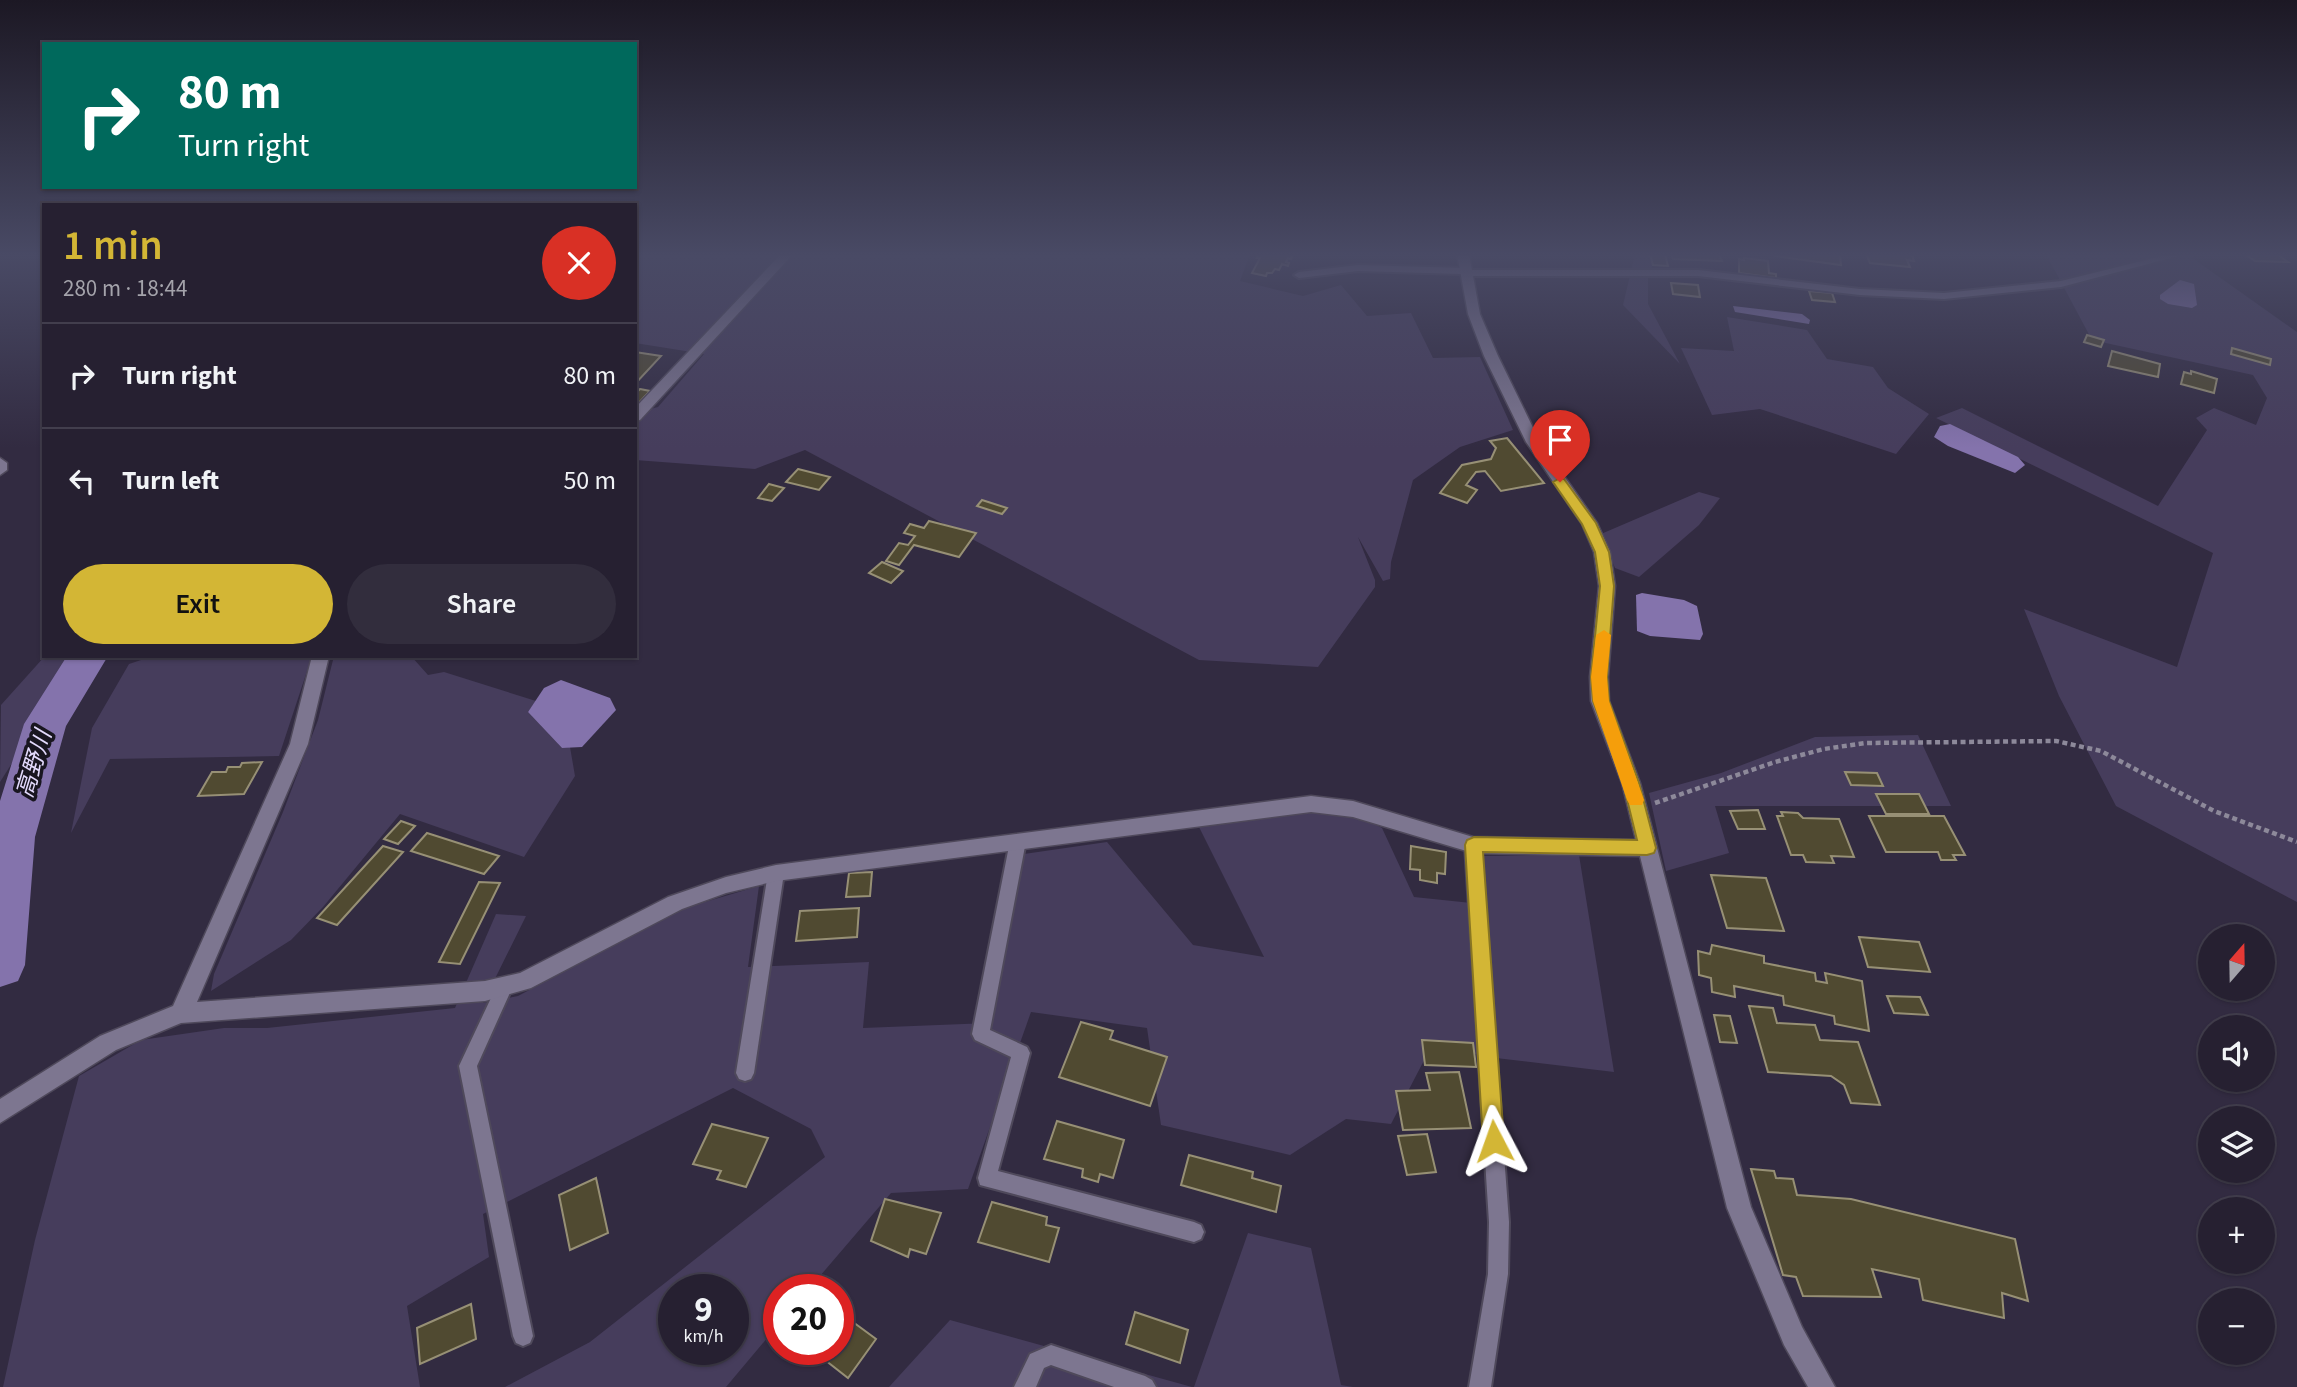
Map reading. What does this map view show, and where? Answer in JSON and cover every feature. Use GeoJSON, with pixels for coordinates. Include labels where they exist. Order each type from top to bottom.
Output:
{"type":"FeatureCollection","features":[{"type":"Feature","properties":{"kind":"street"},"geometry":{"type":"LineString","coordinates":[[637,416],[727,319]]}},
{"type":"Feature","properties":{"kind":"street"},"geometry":{"type":"LineString","coordinates":[[1476,319],[1527,430],[1545,462],[1589,523],[1602,552],[1607,586],[1599,677],[1601,701],[1638,809],[1739,1208],[1793,1336],[1822,1387]]}},
{"type":"Feature","properties":{"kind":"street"},"geometry":{"type":"LineString","coordinates":[[0,463],[0,470]]}},
{"type":"Feature","properties":{"kind":"street"},"geometry":{"type":"LineString","coordinates":[[181,1013],[299,744],[320,658]]}},
{"type":"Feature","properties":{"kind":"street"},"geometry":{"type":"LineString","coordinates":[[0,1112],[94,1048],[144,1024],[181,1013],[485,991],[524,981],[675,903],[726,885],[776,873],[1311,804],[1353,809],[1474,845],[1647,848]]}},
{"type":"Feature","properties":{"kind":"lane"},"geometry":{"type":"LineString","coordinates":[[1018,841],[981,1034],[1021,1053],[987,1178],[1194,1232]]}},
{"type":"Feature","properties":{"kind":"lane"},"geometry":{"type":"LineString","coordinates":[[1474,845],[1499,1222],[1498,1274],[1480,1387]]}},
{"type":"Feature","properties":{"kind":"lane"},"geometry":{"type":"LineString","coordinates":[[745,1073],[776,873]]}},
{"type":"Feature","properties":{"kind":"lane"},"geometry":{"type":"LineString","coordinates":[[505,986],[468,1066],[523,1336]]}},
{"type":"Feature","properties":{"kind":"lane"},"geometry":{"type":"LineString","coordinates":[[1025,1387],[1037,1361],[1051,1355],[1145,1387]]}},
{"type":"Feature","properties":{"kind":"path"},"geometry":{"type":"LineString","coordinates":[[1638,809],[1775,762],[1824,749],[1865,743],[2056,741],[2101,751],[2214,811],[2297,842]]}},
{"type":"Feature","properties":{"kind":"shaded area"},"geometry":{"type":"Polygon","coordinates":[[[637,319],[1414,319],[1433,358],[1480,357],[1513,430],[1460,447],[1413,480],[1391,562],[1390,579],[1383,581],[1358,537],[1375,580],[1375,587],[1318,667],[1199,660],[805,450],[755,469],[637,460],[637,412],[658,407],[704,354],[637,343],[637,319]]]}},
{"type":"Feature","properties":{"kind":"shaded area"},"geometry":{"type":"Polygon","coordinates":[[[1636,319],[1656,319],[1680,364],[1636,319]]]}},
{"type":"Feature","properties":{"kind":"shaded area"},"geometry":{"type":"Polygon","coordinates":[[[1727,319],[1807,330],[1827,359],[1873,367],[1888,388],[1929,414],[1896,454],[1760,409],[1712,415],[1681,348],[1734,351],[1727,319]]]}},
{"type":"Feature","properties":{"kind":"shaded area"},"geometry":{"type":"Polygon","coordinates":[[[1776,319],[1808,319],[1809,324],[1776,319]]]}},
{"type":"Feature","properties":{"kind":"shaded area"},"geometry":{"type":"Polygon","coordinates":[[[2081,319],[2278,319],[2297,332],[2297,902],[2116,806],[2059,696],[2024,609],[2177,667],[2213,553],[1936,418],[1962,408],[2158,506],[2207,430],[2196,418],[2214,408],[2256,425],[2267,398],[2253,375],[2092,340],[2081,319]]]}},
{"type":"Feature","properties":{"kind":"shaded area"},"geometry":{"type":"Polygon","coordinates":[[[1950,424],[2018,457],[2025,465],[2015,473],[1948,446],[1934,437],[1940,426],[1950,424]]]}},
{"type":"Feature","properties":{"kind":"shaded area"},"geometry":{"type":"Polygon","coordinates":[[[1699,492],[1720,498],[1699,525],[1639,577],[1615,568],[1601,534],[1699,492]]]}},
{"type":"Feature","properties":{"kind":"shaded area"},"geometry":{"type":"Polygon","coordinates":[[[1642,593],[1684,600],[1697,606],[1703,634],[1700,640],[1650,636],[1637,631],[1636,595],[1642,593]]]}},
{"type":"Feature","properties":{"kind":"shaded area"},"geometry":{"type":"Polygon","coordinates":[[[43,658],[79,658],[0,782],[1,705],[43,658]]]}},
{"type":"Feature","properties":{"kind":"shaded area"},"geometry":{"type":"Polygon","coordinates":[[[147,658],[311,658],[279,756],[110,759],[71,833],[92,728],[129,664],[147,658]]]}},
{"type":"Feature","properties":{"kind":"shaded area"},"geometry":{"type":"Polygon","coordinates":[[[334,658],[413,658],[428,675],[444,672],[536,701],[528,712],[562,748],[570,747],[575,776],[524,857],[400,814],[323,907],[291,940],[211,991],[214,974],[283,812],[318,720],[334,658]]]}},
{"type":"Feature","properties":{"kind":"shaded area"},"geometry":{"type":"Polygon","coordinates":[[[561,680],[610,698],[616,710],[582,747],[562,748],[528,712],[544,688],[561,680]]]}},
{"type":"Feature","properties":{"kind":"shaded area"},"geometry":{"type":"Polygon","coordinates":[[[1918,735],[1951,806],[1715,806],[1729,853],[1666,871],[1649,793],[1721,773],[1815,737],[1918,735]]]}},
{"type":"Feature","properties":{"kind":"shaded area"},"geometry":{"type":"Polygon","coordinates":[[[1312,809],[1356,814],[1382,828],[1414,897],[1481,904],[1477,856],[1579,855],[1614,1072],[1496,1058],[1432,1045],[1391,1124],[1346,1119],[1290,1155],[1161,1125],[1147,1028],[1031,1012],[968,1189],[891,1193],[822,1274],[763,1274],[763,1343],[749,1360],[749,1274],[676,1274],[825,1157],[811,1129],[733,1088],[483,1214],[489,1257],[407,1306],[420,1387],[3,1387],[35,1240],[79,1076],[141,1040],[224,1028],[267,1028],[455,1008],[496,914],[526,916],[483,1003],[518,996],[681,909],[759,886],[748,967],[869,962],[863,1028],[989,1023],[1024,854],[1107,842],[1193,945],[1264,957],[1198,825],[1312,809]]]}},
{"type":"Feature","properties":{"kind":"shaded area"},"geometry":{"type":"Polygon","coordinates":[[[1248,1233],[1311,1248],[1341,1385],[1353,1387],[1194,1387],[1248,1233]]]}},
{"type":"Feature","properties":{"kind":"shaded area"},"geometry":{"type":"Polygon","coordinates":[[[658,1288],[658,1365],[745,1365],[726,1387],[505,1387],[590,1342],[658,1288]]]}},
{"type":"Feature","properties":{"kind":"shaded area"},"geometry":{"type":"Polygon","coordinates":[[[950,1320],[1192,1387],[889,1387],[950,1320]]]}},
{"type":"Feature","properties":{"kind":"building"},"geometry":{"type":"Polygon","coordinates":[[[2087,335],[2104,340],[2101,347],[2084,342],[2087,335]]]}},
{"type":"Feature","properties":{"kind":"building"},"geometry":{"type":"Polygon","coordinates":[[[2232,348],[2271,359],[2270,365],[2231,354],[2232,348]]]}},
{"type":"Feature","properties":{"kind":"building"},"geometry":{"type":"Polygon","coordinates":[[[2112,351],[2160,364],[2158,377],[2108,366],[2112,351]]]}},
{"type":"Feature","properties":{"kind":"building"},"geometry":{"type":"Polygon","coordinates":[[[637,352],[661,356],[637,382],[637,352]]]}},
{"type":"Feature","properties":{"kind":"building"},"geometry":{"type":"Polygon","coordinates":[[[2191,371],[2217,379],[2214,393],[2181,384],[2184,372],[2191,374],[2191,371]]]}},
{"type":"Feature","properties":{"kind":"building"},"geometry":{"type":"Polygon","coordinates":[[[640,389],[650,391],[637,405],[637,392],[640,389]]]}},
{"type":"Feature","properties":{"kind":"building"},"geometry":{"type":"Polygon","coordinates":[[[1507,438],[1544,483],[1501,491],[1485,471],[1476,472],[1466,485],[1477,490],[1467,503],[1440,493],[1462,465],[1491,459],[1496,448],[1490,441],[1507,438]]]}},
{"type":"Feature","properties":{"kind":"building"},"geometry":{"type":"Polygon","coordinates":[[[798,469],[830,477],[819,490],[786,482],[798,469]]]}},
{"type":"Feature","properties":{"kind":"building"},"geometry":{"type":"Polygon","coordinates":[[[769,484],[784,488],[772,501],[758,498],[769,484]]]}},
{"type":"Feature","properties":{"kind":"building"},"geometry":{"type":"Polygon","coordinates":[[[982,500],[1007,508],[1002,514],[977,506],[982,500]]]}},
{"type":"Feature","properties":{"kind":"building"},"geometry":{"type":"Polygon","coordinates":[[[929,521],[976,533],[959,557],[914,545],[899,565],[886,561],[899,543],[908,545],[915,536],[904,533],[910,524],[924,528],[929,521]]]}},
{"type":"Feature","properties":{"kind":"building"},"geometry":{"type":"Polygon","coordinates":[[[882,562],[903,571],[891,583],[869,573],[882,562]]]}},
{"type":"Feature","properties":{"kind":"building"},"geometry":{"type":"Polygon","coordinates":[[[262,762],[244,794],[198,796],[212,772],[226,772],[228,767],[240,767],[242,763],[262,762]]]}},
{"type":"Feature","properties":{"kind":"building"},"geometry":{"type":"Polygon","coordinates":[[[1845,772],[1877,773],[1883,786],[1851,785],[1845,772]]]}},
{"type":"Feature","properties":{"kind":"building"},"geometry":{"type":"Polygon","coordinates":[[[1876,794],[1919,794],[1929,814],[1886,814],[1876,794]]]}},
{"type":"Feature","properties":{"kind":"building"},"geometry":{"type":"Polygon","coordinates":[[[1758,810],[1765,829],[1738,829],[1730,811],[1758,810]]]}},
{"type":"Feature","properties":{"kind":"building"},"geometry":{"type":"Polygon","coordinates":[[[1781,812],[1798,813],[1803,818],[1839,819],[1854,857],[1831,856],[1834,863],[1806,862],[1803,855],[1791,855],[1777,816],[1783,816],[1781,812]]]}},
{"type":"Feature","properties":{"kind":"building"},"geometry":{"type":"Polygon","coordinates":[[[1869,816],[1944,816],[1965,855],[1953,855],[1956,860],[1941,860],[1938,852],[1886,852],[1869,816]]]}},
{"type":"Feature","properties":{"kind":"building"},"geometry":{"type":"Polygon","coordinates":[[[401,821],[415,826],[398,844],[384,839],[401,821]]]}},
{"type":"Feature","properties":{"kind":"building"},"geometry":{"type":"Polygon","coordinates":[[[427,833],[499,856],[484,874],[411,851],[427,833]]]}},
{"type":"Feature","properties":{"kind":"building"},"geometry":{"type":"Polygon","coordinates":[[[383,846],[403,852],[337,925],[317,918],[383,846]]]}},
{"type":"Feature","properties":{"kind":"building"},"geometry":{"type":"Polygon","coordinates":[[[1411,846],[1446,852],[1445,874],[1437,873],[1437,883],[1420,880],[1420,870],[1410,869],[1411,846]]]}},
{"type":"Feature","properties":{"kind":"building"},"geometry":{"type":"Polygon","coordinates":[[[872,872],[870,896],[846,897],[849,873],[872,872]]]}},
{"type":"Feature","properties":{"kind":"building"},"geometry":{"type":"Polygon","coordinates":[[[1711,875],[1766,878],[1784,931],[1727,928],[1711,875]]]}},
{"type":"Feature","properties":{"kind":"building"},"geometry":{"type":"Polygon","coordinates":[[[479,882],[500,883],[460,964],[439,962],[479,882]]]}},
{"type":"Feature","properties":{"kind":"building"},"geometry":{"type":"Polygon","coordinates":[[[859,908],[857,937],[796,941],[800,911],[859,908]]]}},
{"type":"Feature","properties":{"kind":"building"},"geometry":{"type":"Polygon","coordinates":[[[1859,937],[1919,942],[1930,972],[1868,967],[1859,937]]]}},
{"type":"Feature","properties":{"kind":"building"},"geometry":{"type":"Polygon","coordinates":[[[1712,945],[1764,956],[1764,963],[1815,973],[1816,981],[1827,983],[1825,973],[1862,981],[1869,1031],[1835,1024],[1834,1016],[1784,1005],[1783,996],[1734,986],[1735,997],[1712,992],[1711,978],[1699,975],[1698,951],[1710,954],[1712,945]]]}},
{"type":"Feature","properties":{"kind":"building"},"geometry":{"type":"Polygon","coordinates":[[[1887,996],[1920,997],[1928,1015],[1894,1013],[1887,996]]]}},
{"type":"Feature","properties":{"kind":"building"},"geometry":{"type":"Polygon","coordinates":[[[1749,1006],[1773,1008],[1777,1023],[1815,1025],[1820,1040],[1858,1042],[1880,1105],[1851,1103],[1844,1085],[1831,1076],[1768,1072],[1749,1006]]]}},
{"type":"Feature","properties":{"kind":"building"},"geometry":{"type":"Polygon","coordinates":[[[1714,1015],[1730,1016],[1737,1043],[1720,1042],[1714,1015]]]}},
{"type":"Feature","properties":{"kind":"building"},"geometry":{"type":"Polygon","coordinates":[[[1081,1022],[1113,1031],[1110,1039],[1167,1057],[1150,1106],[1059,1077],[1081,1022]]]}},
{"type":"Feature","properties":{"kind":"building"},"geometry":{"type":"Polygon","coordinates":[[[1422,1040],[1473,1043],[1476,1067],[1425,1065],[1422,1040]]]}},
{"type":"Feature","properties":{"kind":"building"},"geometry":{"type":"Polygon","coordinates":[[[1459,1072],[1471,1128],[1403,1130],[1396,1091],[1430,1090],[1426,1073],[1459,1072]]]}},
{"type":"Feature","properties":{"kind":"building"},"geometry":{"type":"Polygon","coordinates":[[[1057,1121],[1124,1140],[1113,1178],[1100,1174],[1098,1182],[1082,1177],[1083,1169],[1044,1159],[1057,1121]]]}},
{"type":"Feature","properties":{"kind":"building"},"geometry":{"type":"Polygon","coordinates":[[[712,1124],[768,1138],[746,1187],[717,1179],[721,1171],[693,1164],[712,1124]]]}},
{"type":"Feature","properties":{"kind":"building"},"geometry":{"type":"Polygon","coordinates":[[[1427,1134],[1436,1172],[1407,1175],[1398,1136],[1427,1134]]]}},
{"type":"Feature","properties":{"kind":"building"},"geometry":{"type":"Polygon","coordinates":[[[1189,1155],[1253,1172],[1252,1178],[1281,1186],[1276,1212],[1181,1185],[1189,1155]]]}},
{"type":"Feature","properties":{"kind":"building"},"geometry":{"type":"Polygon","coordinates":[[[1751,1169],[1774,1171],[1776,1178],[1793,1179],[1797,1195],[1851,1199],[2015,1239],[2028,1301],[2002,1293],[2004,1318],[1923,1300],[1919,1279],[1872,1269],[1881,1297],[1803,1296],[1796,1277],[1783,1275],[1751,1169]]]}},
{"type":"Feature","properties":{"kind":"building"},"geometry":{"type":"Polygon","coordinates":[[[596,1178],[608,1233],[570,1250],[559,1195],[596,1178]]]}},
{"type":"Feature","properties":{"kind":"building"},"geometry":{"type":"Polygon","coordinates":[[[885,1199],[941,1213],[926,1254],[910,1249],[908,1257],[871,1241],[885,1199]]]}},
{"type":"Feature","properties":{"kind":"building"},"geometry":{"type":"Polygon","coordinates":[[[992,1202],[1047,1217],[1046,1225],[1059,1228],[1049,1262],[978,1242],[992,1202]]]}},
{"type":"Feature","properties":{"kind":"building"},"geometry":{"type":"Polygon","coordinates":[[[471,1304],[476,1339],[420,1364],[417,1328],[471,1304]]]}},
{"type":"Feature","properties":{"kind":"building"},"geometry":{"type":"Polygon","coordinates":[[[1135,1312],[1188,1330],[1180,1363],[1126,1344],[1135,1312]]]}},
{"type":"Feature","properties":{"kind":"building"},"geometry":{"type":"Polygon","coordinates":[[[854,1323],[876,1339],[848,1378],[831,1365],[854,1365],[854,1323]]]}},
{"type":"Feature","properties":{"kind":"waterway","name":"高野川"},"geometry":{"type":"LineString","coordinates":[[0,965],[12,837],[45,724],[87,658]]}},
{"type":"Feature","properties":{"kind":"slow traffic"},"geometry":{"type":"LineString","coordinates":[[1604,635],[1599,677],[1601,701],[1636,800]]}},
{"type":"Feature","properties":{"kind":"route"},"geometry":{"type":"LineString","coordinates":[[1494,1141],[1474,845],[1647,848],[1631,783],[1601,701],[1599,677],[1607,586],[1602,552],[1589,523],[1560,482]]}}]}
